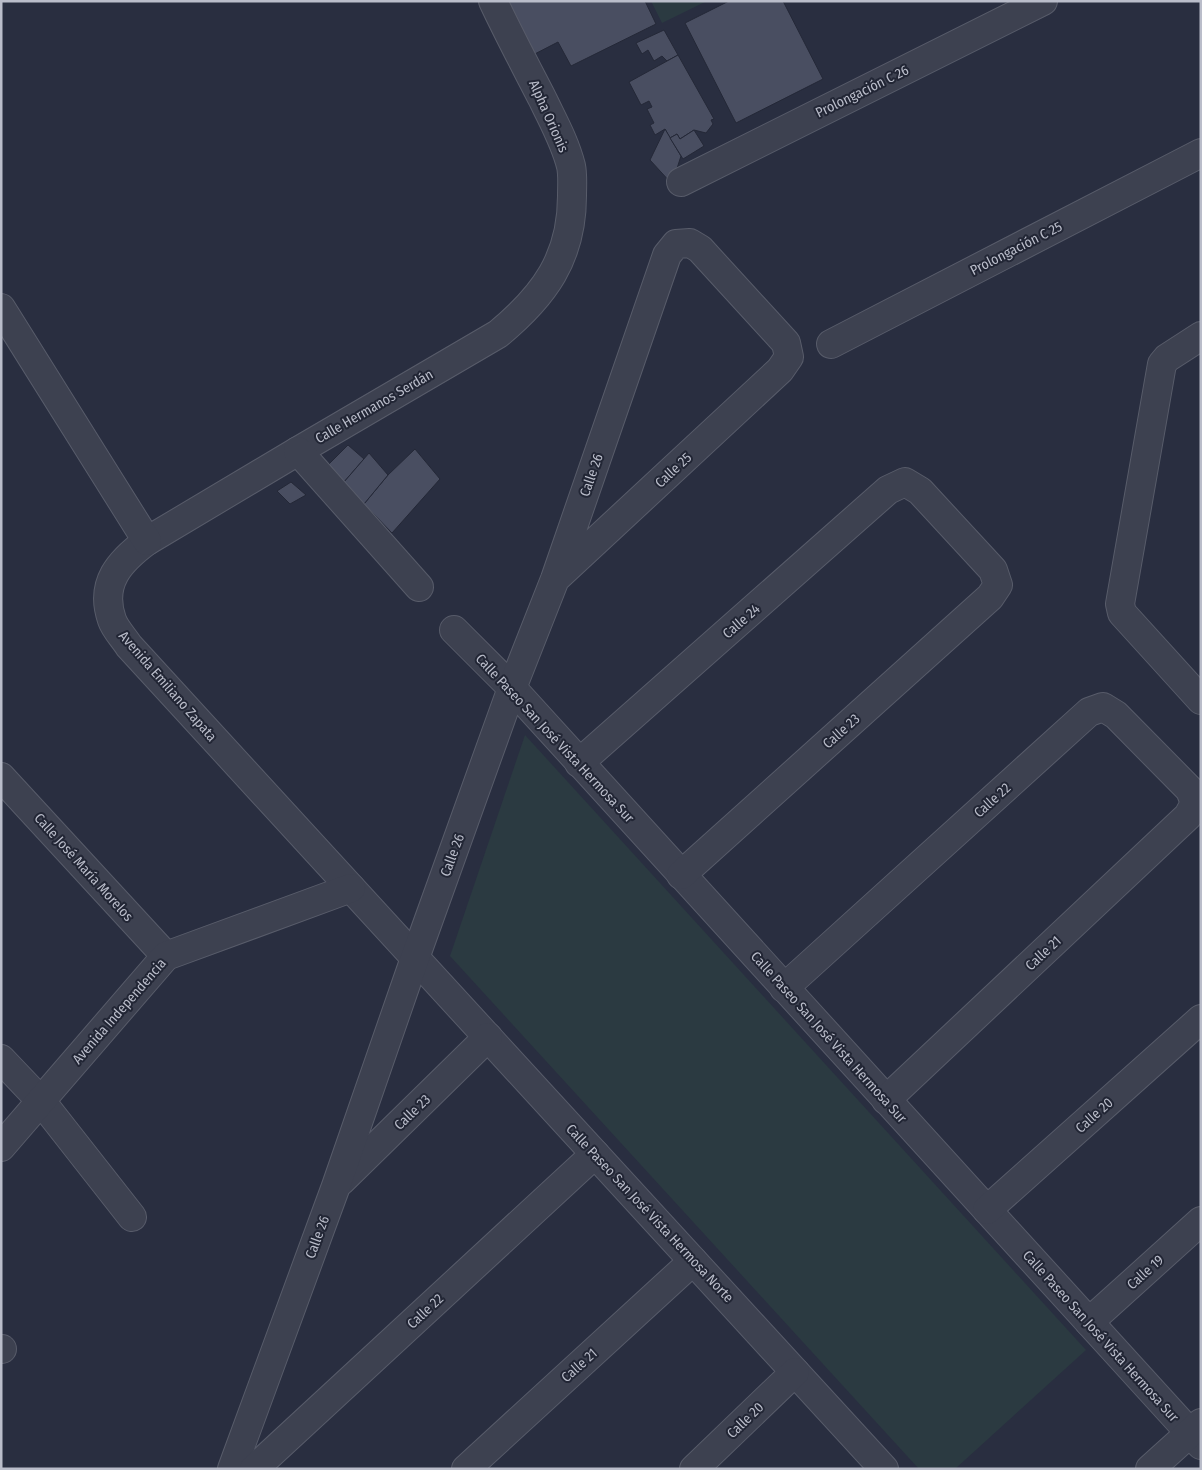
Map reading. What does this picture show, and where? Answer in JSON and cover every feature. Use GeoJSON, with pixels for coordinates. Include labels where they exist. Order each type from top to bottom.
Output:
{"type":"FeatureCollection","features":[{"type":"Feature","properties":{"kind":"street","name":"Alpha Orionis"},"geometry":{"type":"LineString","coordinates":[[493,1],[558,129],[571,167],[572,203],[567,239]]}},
{"type":"Feature","properties":{"kind":"street","name":"Prolongación C 26"},"geometry":{"type":"LineString","coordinates":[[681,182],[1043,1]]}},
{"type":"Feature","properties":{"kind":"street","name":"Prolongación C 25"},"geometry":{"type":"LineString","coordinates":[[831,344],[1201,153]]}},
{"type":"Feature","properties":{"kind":"street","name":"Calle Hermanos Serdán"},"geometry":{"type":"LineString","coordinates":[[147,541],[498,334],[523,314],[538,296],[556,270],[567,239]]}},
{"type":"Feature","properties":{"kind":"street","name":"Calle 26"},"geometry":{"type":"LineString","coordinates":[[232,1469],[336,1186],[512,688],[556,580],[667,255],[676,244],[690,243],[700,249],[786,342],[789,357]]}},
{"type":"Feature","properties":{"kind":"street"},"geometry":{"type":"LineString","coordinates":[[4,318],[147,541]]}},
{"type":"Feature","properties":{"kind":"street"},"geometry":{"type":"LineString","coordinates":[[1201,336],[1167,358],[1162,364],[1120,604],[1122,613],[1201,700]]}},
{"type":"Feature","properties":{"kind":"street","name":"Calle 25"},"geometry":{"type":"LineString","coordinates":[[556,580],[780,370],[789,357]]}},
{"type":"Feature","properties":{"kind":"street"},"geometry":{"type":"LineString","coordinates":[[298,451],[419,587]]}},
{"type":"Feature","properties":{"kind":"street","name":"Calle 23"},"geometry":{"type":"LineString","coordinates":[[681,875],[990,597],[998,585],[993,570],[920,491],[904,482]]}},
{"type":"Feature","properties":{"kind":"street","name":"Calle 24"},"geometry":{"type":"LineString","coordinates":[[579,763],[888,490],[904,482]]}},
{"type":"Feature","properties":{"kind":"street","name":"Avenida Emiliano Zapata"},"geometry":{"type":"LineString","coordinates":[[147,541],[132,552],[114,572],[107,594],[112,621],[129,646],[415,958]]}},
{"type":"Feature","properties":{"kind":"street","name":"Calle Paseo San José Vista Hermosa Sur"},"geometry":{"type":"LineString","coordinates":[[454,630],[512,688],[1089,1322],[1197,1434]]}},
{"type":"Feature","properties":{"kind":"street","name":"Calle 22"},"geometry":{"type":"LineString","coordinates":[[784,988],[1089,712],[1103,707],[1116,715],[1190,790],[1195,803]]}},
{"type":"Feature","properties":{"kind":"street","name":"Calle José María Morelos"},"geometry":{"type":"LineString","coordinates":[[1,777],[166,956]]}},
{"type":"Feature","properties":{"kind":"street","name":"Calle 21"},"geometry":{"type":"LineString","coordinates":[[886,1100],[1188,816],[1195,803]]}},
{"type":"Feature","properties":{"kind":"street","name":"Avenida Independencia"},"geometry":{"type":"LineString","coordinates":[[1,1147],[166,956],[351,888]]}},
{"type":"Feature","properties":{"kind":"street","name":"Calle Paseo San José Vista Hermosa Norte"},"geometry":{"type":"LineString","coordinates":[[415,958],[884,1469]]}},
{"type":"Feature","properties":{"kind":"street","name":"Calle 20"},"geometry":{"type":"LineString","coordinates":[[987,1210],[1201,1019]]}},
{"type":"Feature","properties":{"kind":"street","name":"Calle 23"},"geometry":{"type":"LineString","coordinates":[[336,1186],[488,1038]]}},
{"type":"Feature","properties":{"kind":"street"},"geometry":{"type":"LineString","coordinates":[[1,1059],[42,1101],[132,1217]]}},
{"type":"Feature","properties":{"kind":"street","name":"Calle 22"},"geometry":{"type":"LineString","coordinates":[[254,1469],[595,1154]]}},
{"type":"Feature","properties":{"kind":"street","name":"Calle 19"},"geometry":{"type":"LineString","coordinates":[[1089,1322],[1201,1221]]}},
{"type":"Feature","properties":{"kind":"street","name":"Calle 21"},"geometry":{"type":"LineString","coordinates":[[466,1469],[693,1261]]}},
{"type":"Feature","properties":{"kind":"street","name":"Calle 20"},"geometry":{"type":"LineString","coordinates":[[694,1469],[795,1372]]}},
{"type":"Feature","properties":{"kind":"street"},"geometry":{"type":"LineString","coordinates":[[1150,1469],[1197,1434]]}},
{"type":"Feature","properties":{"kind":"shaded area"},"geometry":{"type":"Polygon","coordinates":[[[651,1],[707,1],[662,23],[651,1]]]}},
{"type":"Feature","properties":{"kind":"shaded area"},"geometry":{"type":"Polygon","coordinates":[[[525,735],[1086,1350],[955,1469],[919,1469],[450,956],[525,735]]]}},
{"type":"Feature","properties":{"kind":"building"},"geometry":{"type":"Polygon","coordinates":[[[498,1],[645,1],[656,24],[571,66],[558,42],[527,58],[498,1]]]}},
{"type":"Feature","properties":{"kind":"building"},"geometry":{"type":"Polygon","coordinates":[[[729,1],[783,1],[823,79],[736,123],[685,23],[729,1]]]}},
{"type":"Feature","properties":{"kind":"building"},"geometry":{"type":"Polygon","coordinates":[[[664,30],[678,55],[667,61],[662,56],[654,61],[648,50],[642,54],[636,43],[664,30]]]}},
{"type":"Feature","properties":{"kind":"building"},"geometry":{"type":"Polygon","coordinates":[[[678,55],[714,119],[711,120],[713,124],[706,133],[694,130],[680,139],[677,134],[670,138],[665,129],[655,135],[650,125],[654,123],[647,109],[652,107],[649,101],[641,105],[629,82],[678,55]]]}},
{"type":"Feature","properties":{"kind":"building"},"geometry":{"type":"Polygon","coordinates":[[[665,129],[681,156],[672,184],[650,160],[665,129]]]}},
{"type":"Feature","properties":{"kind":"building"},"geometry":{"type":"Polygon","coordinates":[[[694,130],[704,146],[683,159],[670,138],[677,134],[680,139],[694,130]]]}},
{"type":"Feature","properties":{"kind":"building"},"geometry":{"type":"Polygon","coordinates":[[[348,445],[364,459],[344,482],[328,465],[348,445]]]}},
{"type":"Feature","properties":{"kind":"building"},"geometry":{"type":"Polygon","coordinates":[[[415,449],[440,479],[392,533],[364,504],[388,475],[415,449]]]}},
{"type":"Feature","properties":{"kind":"building"},"geometry":{"type":"Polygon","coordinates":[[[369,453],[388,475],[364,504],[344,482],[369,453]]]}},
{"type":"Feature","properties":{"kind":"building"},"geometry":{"type":"Polygon","coordinates":[[[291,482],[306,495],[290,504],[277,491],[291,482]]]}}]}
